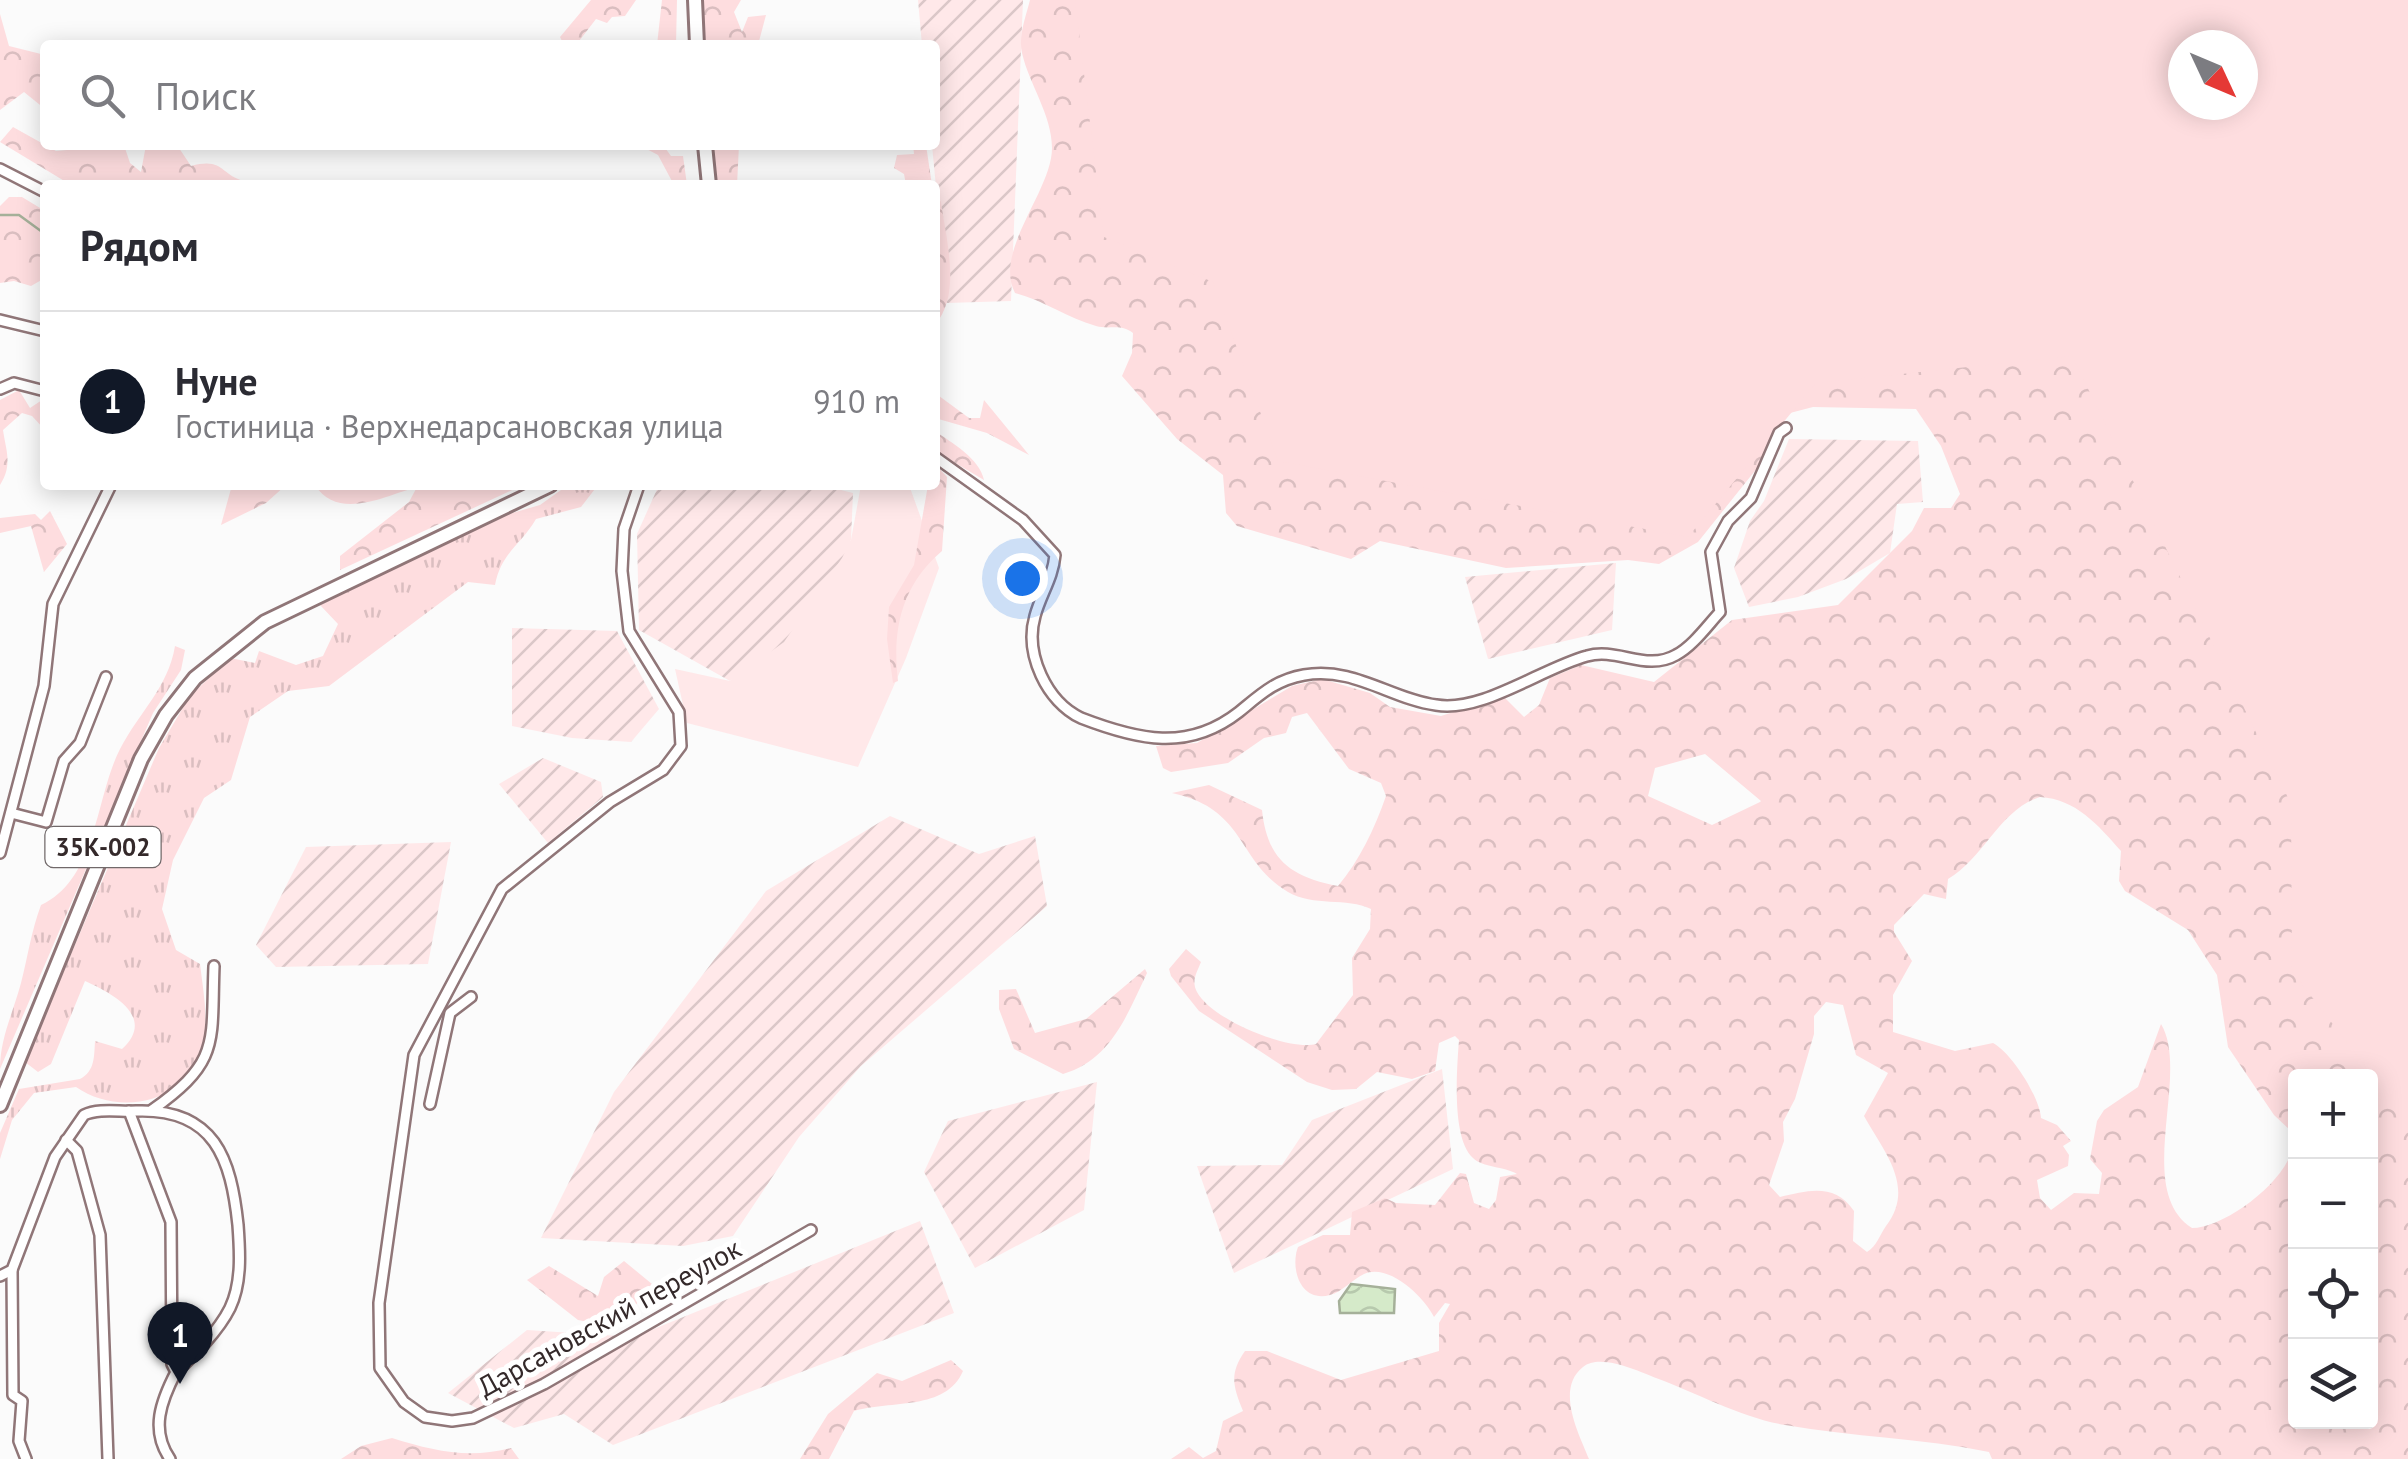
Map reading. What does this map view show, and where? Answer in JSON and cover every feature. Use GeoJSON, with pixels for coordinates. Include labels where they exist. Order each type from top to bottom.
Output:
{"type":"FeatureCollection","features":[{"type":"Feature","properties":{"kind":"highway"},"geometry":{"type":"LineString","coordinates":[[688,40],[691,0]]}},
{"type":"Feature","properties":{"kind":"highway"},"geometry":{"type":"LineString","coordinates":[[691,0],[696,40]]}},
{"type":"Feature","properties":{"kind":"highway"},"geometry":{"type":"LineString","coordinates":[[697,150],[700,180]]}},
{"type":"Feature","properties":{"kind":"highway"},"geometry":{"type":"LineString","coordinates":[[706,150],[708,180]]}},
{"type":"Feature","properties":{"kind":"highway","name":"35К-002"},"geometry":{"type":"LineString","coordinates":[[4,1083],[138,755],[162,711],[189,675],[261,618],[531,490]]}},
{"type":"Feature","properties":{"kind":"highway","name":"35К-002"},"geometry":{"type":"LineString","coordinates":[[4,1083],[142,759],[166,715],[194,678],[266,622],[540,490]]}},
{"type":"Feature","properties":{"kind":"highway"},"geometry":{"type":"LineString","coordinates":[[0,1106],[4,1083]]}},
{"type":"Feature","properties":{"kind":"street"},"geometry":{"type":"LineString","coordinates":[[2,174],[40,190]]}},
{"type":"Feature","properties":{"kind":"street"},"geometry":{"type":"LineString","coordinates":[[0,320],[40,330]]}},
{"type":"Feature","properties":{"kind":"street"},"geometry":{"type":"LineString","coordinates":[[0,389],[14,383],[40,389]]}},
{"type":"Feature","properties":{"kind":"street"},"geometry":{"type":"LineString","coordinates":[[940,460],[1023,520],[1054,555],[1046,594],[1034,617],[1036,658],[1045,686],[1068,712],[1168,742],[1197,736],[1224,724],[1269,686],[1306,674],[1356,677],[1435,706],[1460,706],[1590,654],[1653,663],[1678,655],[1720,612],[1711,552],[1728,522],[1751,498],[1779,432],[1786,428]]}},
{"type":"Feature","properties":{"kind":"street"},"geometry":{"type":"LineString","coordinates":[[0,852],[44,686],[54,604],[109,490]]}},
{"type":"Feature","properties":{"kind":"street","name":"Дарсановский переулок"},"geometry":{"type":"LineString","coordinates":[[638,490],[624,529],[622,571],[629,631],[678,712],[681,746],[663,770],[610,802],[502,889],[414,1055],[406,1083],[379,1303],[380,1368],[404,1402],[425,1417],[452,1421],[473,1418],[544,1384],[811,1230]]}},
{"type":"Feature","properties":{"kind":"street"},"geometry":{"type":"LineString","coordinates":[[11,813],[46,822],[64,761],[80,744],[106,677]]}},
{"type":"Feature","properties":{"kind":"street"},"geometry":{"type":"LineString","coordinates":[[152,1110],[196,1075],[207,1057],[214,1028],[214,966]]}},
{"type":"Feature","properties":{"kind":"street"},"geometry":{"type":"LineString","coordinates":[[430,1104],[450,1013],[471,997]]}},
{"type":"Feature","properties":{"kind":"street"},"geometry":{"type":"LineString","coordinates":[[26,1459],[19,1441],[22,1401],[13,1395],[12,1270],[28,1220],[66,1140],[92,1111],[152,1110],[185,1118],[210,1135],[225,1155],[238,1233],[237,1287],[230,1308],[176,1372],[159,1413],[159,1437],[170,1459]]}},
{"type":"Feature","properties":{"kind":"street"},"geometry":{"type":"LineString","coordinates":[[129,1111],[171,1222],[172,1364],[176,1372]]}},
{"type":"Feature","properties":{"kind":"street"},"geometry":{"type":"LineString","coordinates":[[66,1140],[76,1151],[100,1236],[106,1304],[108,1459]]}},
{"type":"Feature","properties":{"kind":"street"},"geometry":{"type":"LineString","coordinates":[[0,1276],[12,1270]]}},
{"type":"Feature","properties":{"kind":"shaded area"},"geometry":{"type":"Polygon","coordinates":[[[918,0],[1023,0],[1011,301],[947,303],[940,180],[935,180],[932,150],[940,150],[940,40],[922,40],[918,0]]]}},
{"type":"Feature","properties":{"kind":"shaded area"},"geometry":{"type":"Polygon","coordinates":[[[1789,439],[1918,441],[1923,502],[1897,504],[1890,553],[1846,579],[1798,597],[1749,607],[1734,568],[1750,521],[1764,501],[1789,439]]]}},
{"type":"Feature","properties":{"kind":"shaded area"},"geometry":{"type":"Polygon","coordinates":[[[657,490],[853,493],[851,540],[842,558],[784,642],[730,681],[639,630],[637,534],[657,490]]]}},
{"type":"Feature","properties":{"kind":"shaded area"},"geometry":{"type":"Polygon","coordinates":[[[860,490],[911,490],[939,568],[906,658],[858,767],[687,723],[675,669],[730,681],[851,540],[860,490]]]}},
{"type":"Feature","properties":{"kind":"shaded area"},"geometry":{"type":"Polygon","coordinates":[[[1616,563],[1612,630],[1488,659],[1465,577],[1616,563]]]}},
{"type":"Feature","properties":{"kind":"shaded area"},"geometry":{"type":"Polygon","coordinates":[[[512,628],[617,631],[659,709],[631,742],[572,738],[512,726],[512,628]]]}},
{"type":"Feature","properties":{"kind":"shaded area"},"geometry":{"type":"Polygon","coordinates":[[[543,758],[601,782],[603,797],[548,843],[499,784],[543,758]]]}},
{"type":"Feature","properties":{"kind":"shaded area"},"geometry":{"type":"Polygon","coordinates":[[[890,816],[979,854],[1035,836],[1047,906],[861,1066],[799,1137],[733,1236],[683,1246],[541,1238],[614,1092],[766,891],[890,816]]]}},
{"type":"Feature","properties":{"kind":"shaded area"},"geometry":{"type":"Polygon","coordinates":[[[451,842],[428,964],[276,967],[256,945],[306,847],[451,842]]]}},
{"type":"Feature","properties":{"kind":"shaded area"},"geometry":{"type":"Polygon","coordinates":[[[1442,1069],[1453,1169],[1234,1273],[1197,1166],[1282,1165],[1312,1120],[1442,1069]]]}},
{"type":"Feature","properties":{"kind":"shaded area"},"geometry":{"type":"Polygon","coordinates":[[[1097,1082],[1084,1210],[975,1268],[924,1172],[948,1121],[1097,1082]]]}},
{"type":"Feature","properties":{"kind":"shaded area"},"geometry":{"type":"Polygon","coordinates":[[[920,1221],[954,1313],[613,1445],[564,1414],[514,1428],[448,1393],[527,1330],[634,1337],[920,1221]]]}},
{"type":"Feature","properties":{"kind":"green space"},"geometry":{"type":"Polygon","coordinates":[[[591,0],[636,0],[625,16],[612,17],[607,23],[596,19],[580,40],[560,37],[591,0]]]}},
{"type":"Feature","properties":{"kind":"green space"},"geometry":{"type":"Polygon","coordinates":[[[662,0],[677,0],[676,40],[658,40],[662,0]]]}},
{"type":"Feature","properties":{"kind":"green space"},"geometry":{"type":"Polygon","coordinates":[[[697,0],[741,0],[734,12],[742,32],[748,17],[766,15],[759,40],[701,40],[697,0]]]}},
{"type":"Feature","properties":{"kind":"green space"},"geometry":{"type":"Polygon","coordinates":[[[1030,0],[1467,0],[1664,49],[2408,0],[2408,1459],[1992,1459],[1989,1452],[1964,1447],[1769,1422],[1629,1368],[1599,1362],[1583,1367],[1571,1387],[1575,1425],[1589,1459],[1171,1459],[1189,1447],[1203,1458],[1216,1451],[1223,1421],[1243,1411],[1234,1380],[1245,1351],[1267,1351],[1341,1380],[1439,1351],[1439,1323],[1450,1304],[1445,1303],[1434,1317],[1405,1284],[1374,1272],[1334,1293],[1311,1294],[1297,1274],[1298,1247],[1323,1235],[1350,1235],[1352,1212],[1385,1198],[1396,1203],[1435,1205],[1460,1173],[1466,1174],[1474,1203],[1489,1209],[1496,1200],[1500,1177],[1517,1174],[1477,1161],[1466,1148],[1458,1119],[1459,1040],[1455,1036],[1439,1043],[1435,1071],[1412,1079],[1377,1072],[1356,1089],[1332,1090],[1307,1082],[1199,1011],[1171,976],[1169,969],[1186,949],[1201,962],[1195,988],[1217,1012],[1269,1038],[1316,1044],[1353,995],[1352,958],[1370,929],[1371,909],[1288,892],[1258,866],[1228,823],[1214,811],[1172,793],[1209,785],[1262,810],[1269,841],[1284,863],[1307,877],[1338,886],[1360,855],[1377,820],[1386,796],[1381,783],[1349,769],[1307,713],[1292,717],[1286,733],[1264,738],[1228,763],[1171,772],[1163,768],[1156,746],[1197,743],[1292,686],[1322,679],[1370,693],[1390,707],[1441,716],[1503,696],[1524,717],[1539,705],[1550,678],[1581,665],[1654,682],[1732,620],[1838,605],[1912,531],[1924,508],[1951,508],[1960,494],[1941,446],[1916,409],[1813,407],[1790,413],[1772,434],[1762,462],[1698,542],[1659,564],[1628,560],[1506,568],[1380,541],[1351,559],[1237,526],[1226,513],[1223,475],[1177,439],[1122,376],[1132,353],[1133,333],[1124,328],[1085,323],[1015,293],[1010,276],[1012,259],[1050,165],[1052,148],[1048,124],[1025,65],[1022,33],[1030,0]],[[1705,754],[1655,768],[1648,796],[1712,825],[1761,801],[1705,754]],[[2040,797],[2014,812],[1972,859],[1948,879],[1946,899],[1924,894],[1894,925],[1894,932],[1912,961],[1893,995],[1893,1032],[1955,1051],[1993,1043],[2008,1056],[2030,1088],[2041,1118],[2057,1125],[2071,1141],[2063,1146],[2069,1155],[2068,1166],[2037,1180],[2040,1198],[2051,1210],[2074,1193],[2099,1194],[2102,1173],[2090,1159],[2097,1121],[2104,1110],[2138,1087],[2161,1024],[2169,1046],[2170,1072],[2166,1187],[2175,1210],[2192,1228],[2224,1218],[2259,1195],[2288,1159],[2288,1429],[2378,1429],[2378,1069],[2288,1069],[2288,1128],[2274,1115],[2228,1047],[2217,975],[2188,930],[2125,891],[2119,881],[2121,851],[2104,832],[2075,808],[2040,797]],[[1826,1002],[1814,1016],[1814,1034],[1795,1099],[1783,1122],[1784,1141],[1769,1185],[1780,1197],[1821,1191],[1847,1202],[1854,1211],[1853,1241],[1867,1252],[1876,1244],[1898,1197],[1894,1170],[1864,1116],[1888,1073],[1856,1055],[1843,1005],[1826,1002]]]}},
{"type":"Feature","properties":{"kind":"green space"},"geometry":{"type":"Polygon","coordinates":[[[1075,0],[2408,0],[2408,1100],[2378,1081],[2378,1069],[2367,1069],[2292,971],[2291,804],[2072,356],[1816,383],[1688,537],[1278,461],[1213,282],[1104,237],[1075,0]]]}},
{"type":"Feature","properties":{"kind":"green space"},"geometry":{"type":"Polygon","coordinates":[[[0,14],[9,46],[40,54],[40,105],[24,92],[0,110],[0,14]]]}},
{"type":"Feature","properties":{"kind":"green space"},"geometry":{"type":"Polygon","coordinates":[[[13,127],[40,142],[40,150],[126,150],[130,163],[141,172],[145,150],[180,150],[191,166],[216,165],[242,180],[63,180],[0,142],[13,127]]]}},
{"type":"Feature","properties":{"kind":"green space"},"geometry":{"type":"Polygon","coordinates":[[[648,150],[667,150],[671,156],[683,156],[686,180],[671,180],[658,155],[648,150]]]}},
{"type":"Feature","properties":{"kind":"green space"},"geometry":{"type":"Polygon","coordinates":[[[705,150],[739,150],[737,180],[706,180],[705,150]]]}},
{"type":"Feature","properties":{"kind":"green space"},"geometry":{"type":"Polygon","coordinates":[[[914,150],[927,150],[931,180],[905,180],[904,174],[894,168],[897,155],[914,154],[914,150]]]}},
{"type":"Feature","properties":{"kind":"green space"},"geometry":{"type":"Polygon","coordinates":[[[9,197],[22,197],[40,208],[40,281],[31,286],[14,281],[0,283],[0,206],[9,197]]]}},
{"type":"Feature","properties":{"kind":"green space"},"geometry":{"type":"Polygon","coordinates":[[[940,200],[950,282],[940,317],[940,200]]]}},
{"type":"Feature","properties":{"kind":"green space"},"geometry":{"type":"Polygon","coordinates":[[[19,390],[30,408],[40,401],[40,425],[22,413],[3,430],[7,464],[0,485],[0,400],[19,390]]]}},
{"type":"Feature","properties":{"kind":"green space"},"geometry":{"type":"Polygon","coordinates":[[[940,397],[969,418],[980,418],[984,400],[1029,455],[987,433],[940,419],[940,397]]]}},
{"type":"Feature","properties":{"kind":"green space"},"geometry":{"type":"Polygon","coordinates":[[[940,434],[971,458],[984,480],[940,454],[940,434]]]}},
{"type":"Feature","properties":{"kind":"green space"},"geometry":{"type":"Polygon","coordinates":[[[940,469],[947,477],[942,551],[917,579],[902,610],[897,644],[898,681],[893,683],[887,639],[889,607],[914,565],[927,490],[940,490],[940,469]]]}},
{"type":"Feature","properties":{"kind":"green space"},"geometry":{"type":"Polygon","coordinates":[[[231,490],[280,490],[266,503],[221,525],[231,490]]]}},
{"type":"Feature","properties":{"kind":"green space"},"geometry":{"type":"Polygon","coordinates":[[[320,490],[408,490],[363,503],[336,502],[320,490]]]}},
{"type":"Feature","properties":{"kind":"green space"},"geometry":{"type":"Polygon","coordinates":[[[415,490],[512,490],[340,570],[340,556],[409,502],[415,490]]]}},
{"type":"Feature","properties":{"kind":"green space"},"geometry":{"type":"Polygon","coordinates":[[[561,490],[594,490],[581,507],[536,519],[506,557],[495,585],[468,582],[329,686],[288,691],[250,717],[231,780],[204,798],[173,860],[162,909],[176,950],[200,964],[205,1002],[204,1041],[198,1062],[186,1078],[171,1091],[133,1102],[94,1096],[76,1087],[34,1093],[12,1120],[0,1159],[0,1133],[19,1089],[80,1079],[91,1068],[95,1041],[122,1049],[132,1037],[135,1027],[127,1008],[85,981],[51,1064],[38,1072],[25,1062],[159,748],[190,696],[230,658],[255,663],[259,651],[296,665],[323,656],[338,624],[320,605],[502,516],[540,505],[561,490]]]}},
{"type":"Feature","properties":{"kind":"green space"},"geometry":{"type":"Polygon","coordinates":[[[50,511],[67,544],[44,572],[31,526],[0,533],[0,518],[35,514],[41,520],[50,511]]]}},
{"type":"Feature","properties":{"kind":"green space"},"geometry":{"type":"Polygon","coordinates":[[[175,646],[185,650],[181,670],[153,713],[0,1069],[5,1036],[41,905],[59,893],[84,857],[120,749],[160,687],[175,646]]]}},
{"type":"Feature","properties":{"kind":"green space"},"geometry":{"type":"Polygon","coordinates":[[[1145,969],[1147,973],[1115,1034],[1094,1058],[1080,1067],[1063,1074],[1014,1049],[999,1009],[999,990],[1016,989],[1035,1033],[1086,1019],[1145,969]]]}},
{"type":"Feature","properties":{"kind":"green space"},"geometry":{"type":"Polygon","coordinates":[[[624,1261],[652,1284],[618,1328],[578,1320],[527,1280],[549,1266],[598,1296],[604,1277],[624,1261]]]}},
{"type":"Feature","properties":{"kind":"green space"},"geometry":{"type":"Polygon","coordinates":[[[951,1360],[963,1371],[944,1393],[916,1402],[854,1411],[829,1459],[800,1459],[828,1414],[877,1373],[902,1381],[951,1360]]]}},
{"type":"Feature","properties":{"kind":"green space"},"geometry":{"type":"Polygon","coordinates":[[[392,1438],[451,1452],[511,1448],[519,1459],[341,1459],[361,1446],[392,1438]]]}},
{"type":"Feature","properties":{"kind":"water"},"geometry":{"type":"Polygon","coordinates":[[[1351,1284],[1395,1289],[1394,1313],[1340,1313],[1339,1301],[1351,1284]]]}},
{"type":"Feature","properties":{"kind":"waterway"},"geometry":{"type":"LineString","coordinates":[[0,215],[19,215],[40,230]]}},
{"type":"Feature","properties":{"kind":"place","name":"Нуне"},"geometry":{"type":"Point","coordinates":[180,1384]}}]}
